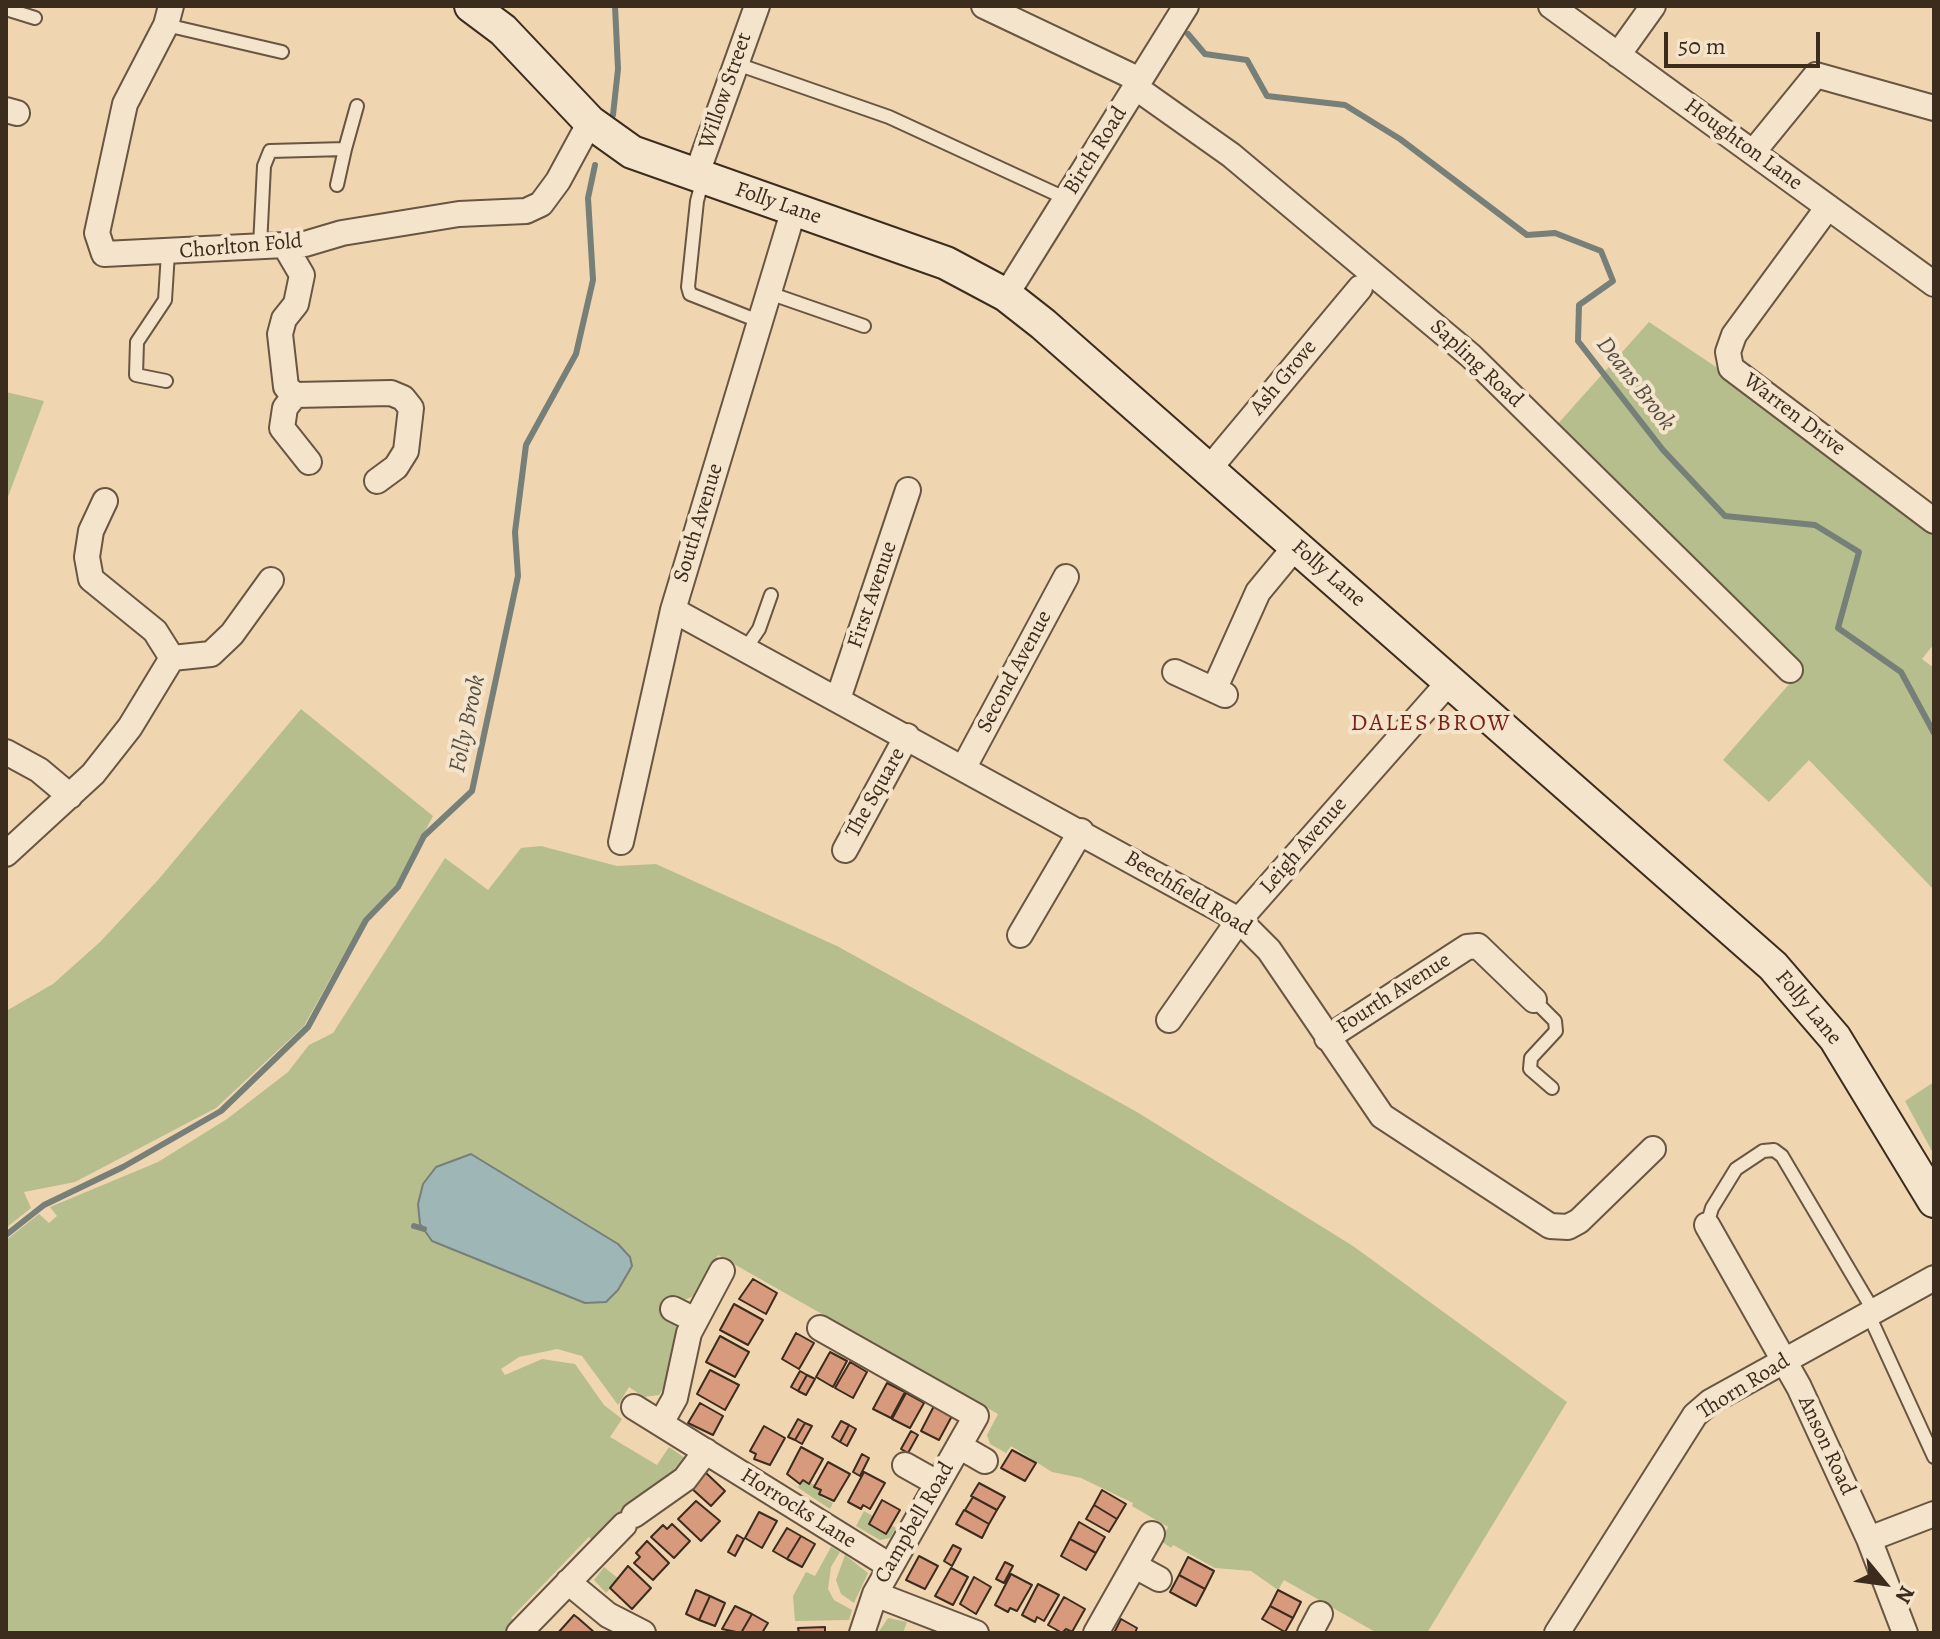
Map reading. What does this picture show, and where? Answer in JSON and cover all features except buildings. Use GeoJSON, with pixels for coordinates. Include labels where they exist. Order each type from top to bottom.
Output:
{"type":"FeatureCollection","features":[{"type":"Feature","properties":{"kind":"main road","name":"Folly Lane"},"geometry":{"type":"LineString","coordinates":[[471,6],[503,30],[590,122],[632,152],[946,263],[1006,295],[1209,469],[1791,984],[1844,1052],[1934,1201]]}},
{"type":"Feature","properties":{"kind":"street","name":"Willow Street"},"geometry":{"type":"LineString","coordinates":[[700,178],[734,63],[757,6]]}},
{"type":"Feature","properties":{"kind":"street","name":"Sapling Road"},"geometry":{"type":"LineString","coordinates":[[984,6],[1080,49],[1138,84],[1231,155],[1471,356],[1790,670]]}},
{"type":"Feature","properties":{"kind":"street","name":"Birch Road"},"geometry":{"type":"LineString","coordinates":[[1006,295],[1186,6]]}},
{"type":"Feature","properties":{"kind":"street","name":"Houghton Lane"},"geometry":{"type":"LineString","coordinates":[[1551,6],[1934,284]]}},
{"type":"Feature","properties":{"kind":"street"},"geometry":{"type":"LineString","coordinates":[[1618,55],[1653,6]]}},
{"type":"Feature","properties":{"kind":"street","name":"Chorlton Fold"},"geometry":{"type":"LineString","coordinates":[[169,15],[125,104],[97,233],[104,254],[285,246],[459,214],[526,211],[541,204],[558,181],[590,122]]}},
{"type":"Feature","properties":{"kind":"street"},"geometry":{"type":"LineString","coordinates":[[1754,151],[1816,75],[1934,108]]}},
{"type":"Feature","properties":{"kind":"street","name":"Warren Drive"},"geometry":{"type":"LineString","coordinates":[[1828,207],[1734,335],[1728,352],[1731,368],[1934,521]]}},
{"type":"Feature","properties":{"kind":"street","name":"South Avenue"},"geometry":{"type":"LineString","coordinates":[[621,842],[673,610],[794,209]]}},
{"type":"Feature","properties":{"kind":"street"},"geometry":{"type":"LineString","coordinates":[[285,246],[302,275],[296,304],[284,319],[280,334],[286,387],[295,395],[391,393],[403,398],[411,408],[406,451],[396,467],[377,481]]}},
{"type":"Feature","properties":{"kind":"street","name":"Ash Grove"},"geometry":{"type":"LineString","coordinates":[[1209,469],[1360,288]]}},
{"type":"Feature","properties":{"kind":"street"},"geometry":{"type":"LineString","coordinates":[[295,395],[285,408],[282,428],[309,462]]}},
{"type":"Feature","properties":{"kind":"street","name":"First Avenue"},"geometry":{"type":"LineString","coordinates":[[838,699],[908,490]]}},
{"type":"Feature","properties":{"kind":"street"},"geometry":{"type":"LineString","coordinates":[[105,501],[91,531],[87,557],[91,579],[155,631],[172,658]]}},
{"type":"Feature","properties":{"kind":"street"},"geometry":{"type":"LineString","coordinates":[[1175,672],[1221,693],[1258,592],[1296,546]]}},
{"type":"Feature","properties":{"kind":"street","name":"Second Avenue"},"geometry":{"type":"LineString","coordinates":[[964,767],[1066,577]]}},
{"type":"Feature","properties":{"kind":"street"},"geometry":{"type":"LineString","coordinates":[[172,658],[211,654],[232,634],[271,580]]}},
{"type":"Feature","properties":{"kind":"street","name":"Beechfield Road"},"geometry":{"type":"LineString","coordinates":[[673,610],[1239,920],[1269,950],[1382,1116],[1550,1226],[1568,1227],[1579,1221],[1653,1149]]}},
{"type":"Feature","properties":{"kind":"street"},"geometry":{"type":"LineString","coordinates":[[6,854],[70,796],[111,752],[172,658]]}},
{"type":"Feature","properties":{"kind":"street","name":"Leigh Avenue"},"geometry":{"type":"LineString","coordinates":[[1169,1020],[1239,920],[1450,681]]}},
{"type":"Feature","properties":{"kind":"street","name":"The Square"},"geometry":{"type":"LineString","coordinates":[[845,850],[907,736]]}},
{"type":"Feature","properties":{"kind":"street"},"geometry":{"type":"LineString","coordinates":[[6,752],[39,770],[70,796]]}},
{"type":"Feature","properties":{"kind":"street"},"geometry":{"type":"LineString","coordinates":[[1020,935],[1081,831]]}},
{"type":"Feature","properties":{"kind":"street","name":"Fourth Avenue"},"geometry":{"type":"LineString","coordinates":[[1327,1038],[1467,947],[1478,946],[1534,1000]]}},
{"type":"Feature","properties":{"kind":"street","name":"Anson Road"},"geometry":{"type":"LineString","coordinates":[[1707,1225],[1785,1361],[1869,1539],[1905,1633]]}},
{"type":"Feature","properties":{"kind":"street"},"geometry":{"type":"LineString","coordinates":[[661,1423],[675,1398],[689,1333],[684,1315],[722,1271]]}},
{"type":"Feature","properties":{"kind":"street","name":"Thorn Road"},"geometry":{"type":"LineString","coordinates":[[1557,1633],[1690,1421],[1710,1402],[1934,1278]]}},
{"type":"Feature","properties":{"kind":"street","name":"Campbell Road"},"geometry":{"type":"LineString","coordinates":[[820,1328],[976,1416],[875,1594],[862,1633]]}},
{"type":"Feature","properties":{"kind":"street","name":"Horrocks Lane"},"geometry":{"type":"LineString","coordinates":[[634,1407],[890,1566]]}},
{"type":"Feature","properties":{"kind":"street"},"geometry":{"type":"LineString","coordinates":[[959,1446],[985,1461]]}},
{"type":"Feature","properties":{"kind":"street"},"geometry":{"type":"LineString","coordinates":[[519,1633],[629,1520],[685,1479],[706,1451]]}},
{"type":"Feature","properties":{"kind":"street"},"geometry":{"type":"LineString","coordinates":[[905,1465],[937,1483]]}},
{"type":"Feature","properties":{"kind":"street"},"geometry":{"type":"LineString","coordinates":[[1869,1539],[1934,1514]]}},
{"type":"Feature","properties":{"kind":"street"},"geometry":{"type":"LineString","coordinates":[[1096,1633],[1152,1534]]}},
{"type":"Feature","properties":{"kind":"street"},"geometry":{"type":"LineString","coordinates":[[1135,1566],[1159,1579]]}},
{"type":"Feature","properties":{"kind":"street"},"geometry":{"type":"LineString","coordinates":[[568,1582],[608,1615],[643,1633]]}},
{"type":"Feature","properties":{"kind":"street"},"geometry":{"type":"LineString","coordinates":[[875,1594],[976,1633]]}},
{"type":"Feature","properties":{"kind":"lane"},"geometry":{"type":"LineString","coordinates":[[6,9],[35,18]]}},
{"type":"Feature","properties":{"kind":"lane"},"geometry":{"type":"LineString","coordinates":[[169,15],[282,52]]}},
{"type":"Feature","properties":{"kind":"lane"},"geometry":{"type":"LineString","coordinates":[[734,63],[889,117],[1067,199]]}},
{"type":"Feature","properties":{"kind":"lane"},"geometry":{"type":"LineString","coordinates":[[337,185],[357,106]]}},
{"type":"Feature","properties":{"kind":"lane"},"geometry":{"type":"LineString","coordinates":[[260,246],[264,166],[270,151],[345,149]]}},
{"type":"Feature","properties":{"kind":"lane"},"geometry":{"type":"LineString","coordinates":[[700,178],[688,287],[690,294],[761,322]]}},
{"type":"Feature","properties":{"kind":"lane"},"geometry":{"type":"LineString","coordinates":[[166,381],[136,375],[137,342],[165,300],[168,253]]}},
{"type":"Feature","properties":{"kind":"lane"},"geometry":{"type":"LineString","coordinates":[[769,293],[864,326]]}},
{"type":"Feature","properties":{"kind":"lane"},"geometry":{"type":"LineString","coordinates":[[746,648],[759,629],[771,595]]}},
{"type":"Feature","properties":{"kind":"lane"},"geometry":{"type":"LineString","coordinates":[[1534,1000],[1555,1021],[1556,1031],[1531,1058],[1530,1069],[1552,1088]]}},
{"type":"Feature","properties":{"kind":"lane"},"geometry":{"type":"LineString","coordinates":[[1707,1225],[1712,1208],[1736,1169],[1763,1151],[1774,1150],[1782,1156],[1870,1312],[1934,1457]]}},
{"type":"Feature","properties":{"kind":"green space"},"geometry":{"type":"Polygon","coordinates":[[[1649,322],[1728,375],[1934,530],[1934,644],[1922,659],[1934,668],[1934,890],[1809,760],[1769,802],[1723,760],[1804,667],[1555,427],[1649,322]]]}},
{"type":"Feature","properties":{"kind":"green space"},"geometry":{"type":"Polygon","coordinates":[[[6,392],[44,401],[6,502],[6,392]]]}},
{"type":"Feature","properties":{"kind":"green space"},"geometry":{"type":"Polygon","coordinates":[[[301,709],[433,816],[397,884],[364,918],[304,1026],[216,1108],[75,1182],[24,1192],[31,1208],[6,1228],[6,1011],[53,984],[100,942],[158,880],[301,709]]]}},
{"type":"Feature","properties":{"kind":"green space"},"geometry":{"type":"Polygon","coordinates":[[[541,846],[617,866],[656,864],[837,946],[1137,1112],[1353,1246],[1567,1402],[1427,1633],[1377,1633],[1284,1580],[1278,1590],[1251,1571],[1215,1568],[1173,1545],[1171,1548],[1161,1541],[1168,1527],[1132,1506],[1133,1503],[1081,1478],[1052,1472],[1011,1446],[1006,1453],[990,1444],[987,1435],[998,1414],[718,1255],[696,1295],[682,1301],[668,1298],[660,1314],[677,1327],[668,1381],[659,1395],[644,1397],[629,1387],[618,1405],[582,1356],[557,1349],[519,1357],[501,1369],[505,1375],[542,1359],[575,1364],[604,1405],[622,1419],[610,1437],[657,1465],[669,1447],[688,1460],[677,1471],[643,1492],[594,1541],[589,1537],[511,1618],[515,1622],[508,1633],[6,1633],[6,1240],[39,1214],[49,1223],[57,1216],[50,1207],[158,1162],[227,1119],[288,1072],[309,1045],[333,1033],[445,858],[488,890],[521,848],[541,846]]]}},
{"type":"Feature","properties":{"kind":"green space"},"geometry":{"type":"Polygon","coordinates":[[[1934,1082],[1934,1155],[1905,1101],[1934,1082]]]}},
{"type":"Feature","properties":{"kind":"green space"},"geometry":{"type":"Polygon","coordinates":[[[785,1479],[798,1487],[803,1480],[816,1485],[821,1490],[821,1497],[833,1503],[830,1509],[785,1479]]]}},
{"type":"Feature","properties":{"kind":"green space"},"geometry":{"type":"Polygon","coordinates":[[[864,1511],[873,1516],[869,1524],[886,1533],[891,1525],[896,1528],[890,1538],[880,1540],[856,1526],[864,1511]]]}},
{"type":"Feature","properties":{"kind":"green space"},"geometry":{"type":"Polygon","coordinates":[[[831,1547],[840,1552],[831,1567],[828,1589],[834,1600],[852,1610],[849,1620],[795,1621],[793,1596],[806,1572],[815,1576],[831,1547]]]}},
{"type":"Feature","properties":{"kind":"green space"},"geometry":{"type":"Polygon","coordinates":[[[845,1555],[868,1573],[854,1603],[841,1594],[836,1580],[845,1555]]]}},
{"type":"Feature","properties":{"kind":"green space"},"geometry":{"type":"Polygon","coordinates":[[[604,1567],[619,1579],[606,1593],[594,1580],[604,1567]]]}},
{"type":"Feature","properties":{"kind":"green space"},"geometry":{"type":"Polygon","coordinates":[[[888,1618],[907,1622],[903,1633],[878,1633],[888,1618]]]}},
{"type":"Feature","properties":{"kind":"water"},"geometry":{"type":"Polygon","coordinates":[[[471,1154],[618,1244],[630,1257],[632,1266],[618,1290],[606,1302],[585,1303],[432,1241],[420,1224],[418,1204],[423,1184],[436,1167],[471,1154]]]}},
{"type":"Feature","properties":{"kind":"waterway","name":"Folly Brook"},"geometry":{"type":"LineString","coordinates":[[613,115],[618,69],[615,6]]}},
{"type":"Feature","properties":{"kind":"waterway","name":"Deans Brook"},"geometry":{"type":"LineString","coordinates":[[1188,34],[1205,54],[1247,60],[1267,96],[1345,105],[1400,139],[1527,235],[1555,233],[1601,251],[1613,281],[1579,305],[1578,341],[1663,450],[1725,516],[1815,525],[1859,552],[1838,628],[1901,672],[1934,733]]}},
{"type":"Feature","properties":{"kind":"waterway","name":"Folly Brook"},"geometry":{"type":"LineString","coordinates":[[6,1235],[44,1205],[123,1167],[221,1111],[308,1027],[366,920],[398,887],[424,836],[472,791],[518,576],[515,532],[526,445],[576,354],[593,280],[588,198],[595,165]]}},
{"type":"Feature","properties":{"kind":"waterway"},"geometry":{"type":"LineString","coordinates":[[414,1226],[424,1229]]}},
{"type":"Feature","properties":{"kind":"district","name":"DALES BROW"},"geometry":{"type":"Point","coordinates":[1431,724]}}]}
